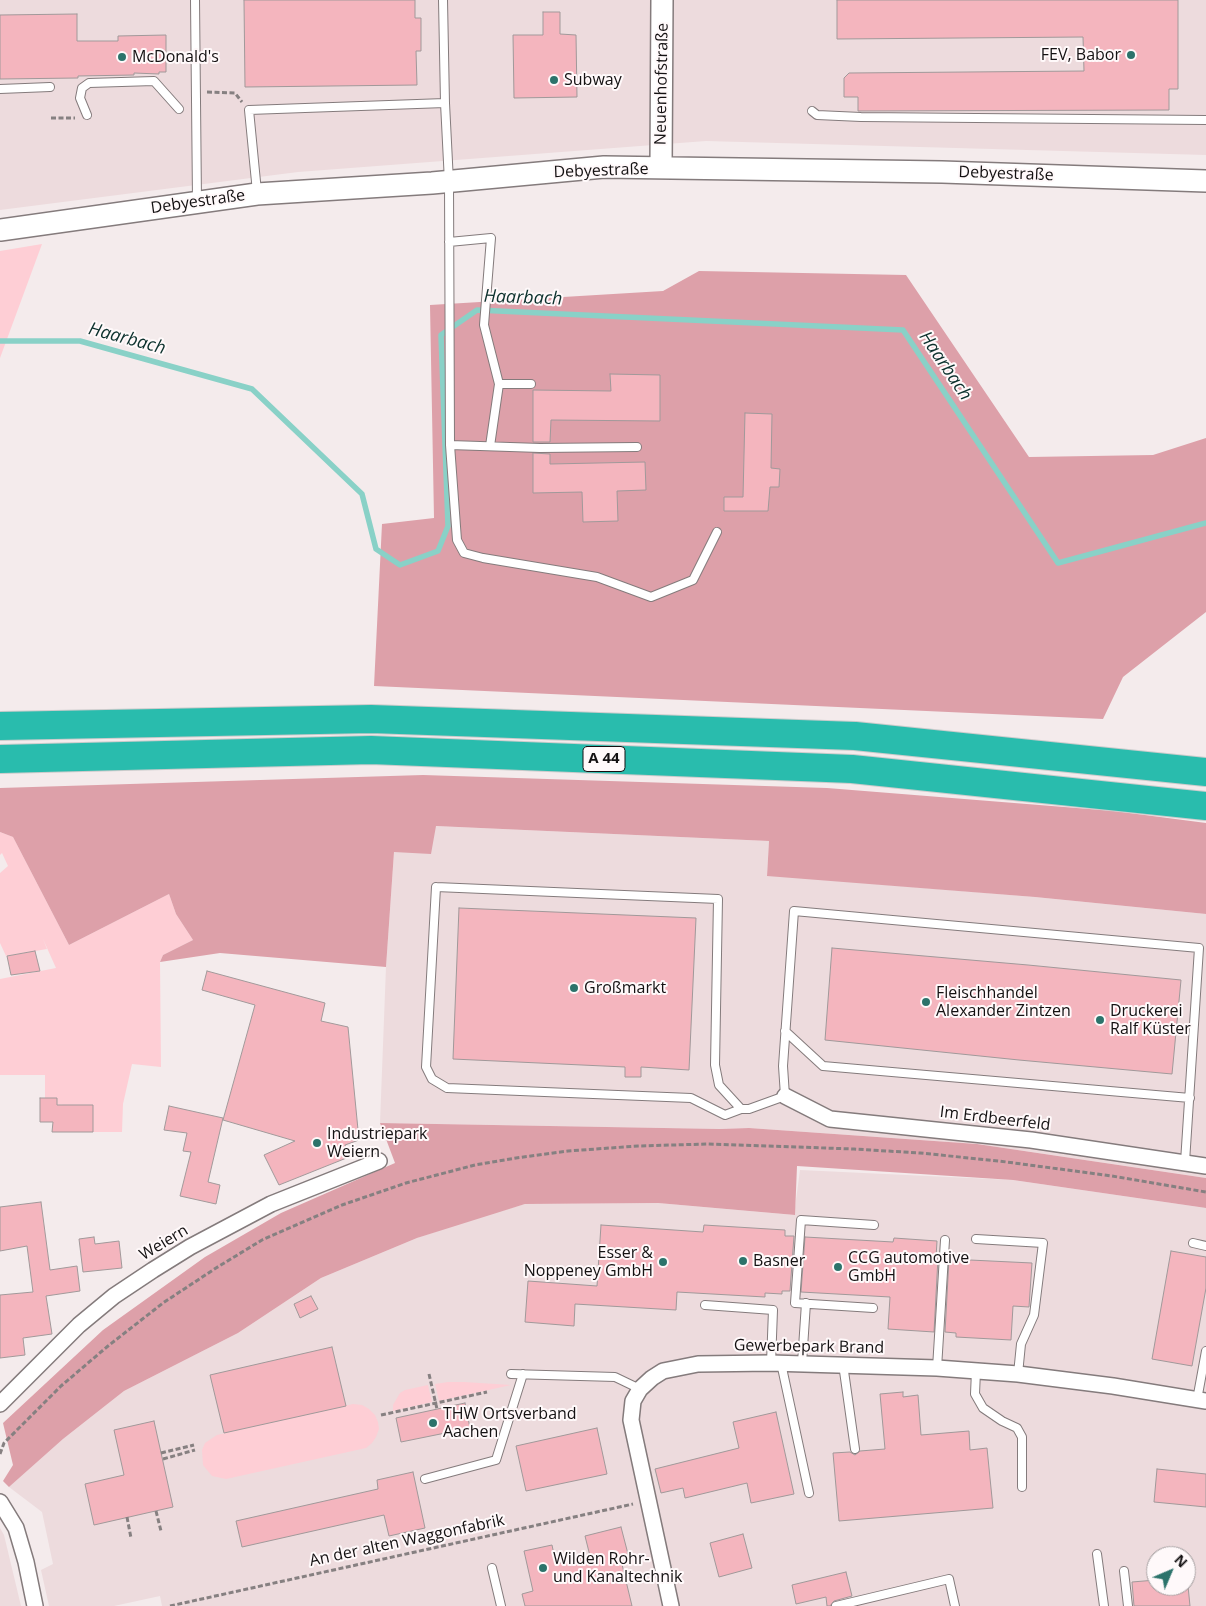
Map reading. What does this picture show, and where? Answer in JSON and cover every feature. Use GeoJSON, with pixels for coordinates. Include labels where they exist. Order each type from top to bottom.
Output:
{"type":"FeatureCollection","features":[{"type":"Feature","properties":{"kind":"highway","name":"A 44"},"geometry":{"type":"LineString","coordinates":[[0,726],[371,719],[855,736],[1206,772]]}},
{"type":"Feature","properties":{"kind":"highway","name":"A 44"},"geometry":{"type":"LineString","coordinates":[[0,759],[371,750],[852,768],[1206,806]]}},
{"type":"Feature","properties":{"kind":"main road","name":"Neuenhofstraße"},"geometry":{"type":"LineString","coordinates":[[661,168],[662,0]]}},
{"type":"Feature","properties":{"kind":"main road","name":"Debyestraße"},"geometry":{"type":"LineString","coordinates":[[0,230],[257,194],[449,182],[604,167],[942,172],[1206,181]]}},
{"type":"Feature","properties":{"kind":"street","name":"Im Erdbeerfeld"},"geometry":{"type":"LineString","coordinates":[[785,1096],[830,1118],[1032,1140],[1206,1166]]}},
{"type":"Feature","properties":{"kind":"street","name":"Weiern"},"geometry":{"type":"LineString","coordinates":[[0,1404],[78,1325],[114,1296],[153,1270],[190,1247],[271,1204],[379,1161]]}},
{"type":"Feature","properties":{"kind":"street","name":"Gewerbepark Brand"},"geometry":{"type":"LineString","coordinates":[[640,1388],[664,1371],[698,1364],[802,1363],[937,1368],[1018,1374],[1201,1400]]}},
{"type":"Feature","properties":{"kind":"street"},"geometry":{"type":"LineString","coordinates":[[640,1388],[633,1401],[631,1420],[671,1606]]}},
{"type":"Feature","properties":{"kind":"street"},"geometry":{"type":"LineString","coordinates":[[0,1502],[16,1528],[26,1562],[35,1606]]}},
{"type":"Feature","properties":{"kind":"lane"},"geometry":{"type":"LineString","coordinates":[[196,0],[197,202]]}},
{"type":"Feature","properties":{"kind":"lane"},"geometry":{"type":"LineString","coordinates":[[443,0],[450,242],[450,445],[457,540],[464,552],[483,558],[597,577],[651,597],[693,580],[717,532]]}},
{"type":"Feature","properties":{"kind":"lane"},"geometry":{"type":"LineString","coordinates":[[87,115],[80,98],[82,88],[89,83],[154,81],[179,109]]}},
{"type":"Feature","properties":{"kind":"lane"},"geometry":{"type":"LineString","coordinates":[[0,89],[50,87]]}},
{"type":"Feature","properties":{"kind":"lane"},"geometry":{"type":"LineString","coordinates":[[257,194],[249,110],[445,103]]}},
{"type":"Feature","properties":{"kind":"lane"},"geometry":{"type":"LineString","coordinates":[[812,110],[817,114],[861,116],[1206,120]]}},
{"type":"Feature","properties":{"kind":"lane"},"geometry":{"type":"LineString","coordinates":[[450,242],[491,238],[484,325],[499,384],[490,446]]}},
{"type":"Feature","properties":{"kind":"lane"},"geometry":{"type":"LineString","coordinates":[[499,384],[531,384]]}},
{"type":"Feature","properties":{"kind":"lane"},"geometry":{"type":"LineString","coordinates":[[450,445],[540,448],[637,447]]}},
{"type":"Feature","properties":{"kind":"lane"},"geometry":{"type":"LineString","coordinates":[[740,1109],[719,1085],[715,1065],[718,899],[436,887],[426,1068],[432,1079],[447,1088],[691,1098],[725,1115],[740,1109],[749,1110],[785,1096],[783,1066],[794,911],[1200,948],[1185,1162]]}},
{"type":"Feature","properties":{"kind":"lane"},"geometry":{"type":"LineString","coordinates":[[785,1031],[823,1066],[1190,1098]]}},
{"type":"Feature","properties":{"kind":"lane"},"geometry":{"type":"LineString","coordinates":[[873,1308],[796,1303],[801,1220],[874,1226]]}},
{"type":"Feature","properties":{"kind":"lane"},"geometry":{"type":"LineString","coordinates":[[976,1239],[1043,1243],[1034,1314],[1021,1344],[1018,1374]]}},
{"type":"Feature","properties":{"kind":"lane"},"geometry":{"type":"LineString","coordinates":[[937,1368],[945,1240]]}},
{"type":"Feature","properties":{"kind":"lane"},"geometry":{"type":"LineString","coordinates":[[1193,1244],[1206,1246]]}},
{"type":"Feature","properties":{"kind":"lane"},"geometry":{"type":"LineString","coordinates":[[802,1363],[806,1303]]}},
{"type":"Feature","properties":{"kind":"lane"},"geometry":{"type":"LineString","coordinates":[[705,1306],[773,1310],[776,1363],[809,1493]]}},
{"type":"Feature","properties":{"kind":"lane"},"geometry":{"type":"LineString","coordinates":[[1201,1400],[1206,1351]]}},
{"type":"Feature","properties":{"kind":"lane"},"geometry":{"type":"LineString","coordinates":[[843,1364],[855,1449]]}},
{"type":"Feature","properties":{"kind":"lane"},"geometry":{"type":"LineString","coordinates":[[976,1371],[975,1394],[983,1408],[1002,1421],[1017,1428],[1022,1437],[1022,1487]]}},
{"type":"Feature","properties":{"kind":"lane"},"geometry":{"type":"LineString","coordinates":[[511,1374],[615,1377],[640,1388]]}},
{"type":"Feature","properties":{"kind":"lane"},"geometry":{"type":"LineString","coordinates":[[425,1479],[496,1460],[522,1374]]}},
{"type":"Feature","properties":{"kind":"lane"},"geometry":{"type":"LineString","coordinates":[[1096,1554],[1104,1606]]}},
{"type":"Feature","properties":{"kind":"lane"},"geometry":{"type":"LineString","coordinates":[[492,1568],[501,1606]]}},
{"type":"Feature","properties":{"kind":"lane"},"geometry":{"type":"LineString","coordinates":[[1124,1570],[1128,1606]]}},
{"type":"Feature","properties":{"kind":"lane"},"geometry":{"type":"LineString","coordinates":[[836,1606],[949,1579],[956,1606]]}},
{"type":"Feature","properties":{"kind":"path"},"geometry":{"type":"LineString","coordinates":[[197,92],[235,93],[249,110]]}},
{"type":"Feature","properties":{"kind":"path"},"geometry":{"type":"LineString","coordinates":[[51,118],[77,118]]}},
{"type":"Feature","properties":{"kind":"path"},"geometry":{"type":"LineString","coordinates":[[0,1454],[4,1443],[61,1386],[108,1346],[163,1303],[262,1240],[342,1205],[406,1183],[475,1165],[559,1152],[638,1146],[708,1144],[844,1148],[999,1161],[1112,1176],[1206,1192]]}},
{"type":"Feature","properties":{"kind":"path"},"geometry":{"type":"LineString","coordinates":[[429,1374],[437,1409]]}},
{"type":"Feature","properties":{"kind":"path"},"geometry":{"type":"LineString","coordinates":[[381,1415],[487,1392]]}},
{"type":"Feature","properties":{"kind":"path"},"geometry":{"type":"LineString","coordinates":[[161,1452],[194,1445]]}},
{"type":"Feature","properties":{"kind":"path"},"geometry":{"type":"LineString","coordinates":[[163,1459],[195,1450]]}},
{"type":"Feature","properties":{"kind":"path","name":"An der alten Waggonfabrik"},"geometry":{"type":"LineString","coordinates":[[170,1606],[649,1501]]}},
{"type":"Feature","properties":{"kind":"path"},"geometry":{"type":"LineString","coordinates":[[156,1511],[161,1531]]}},
{"type":"Feature","properties":{"kind":"path"},"geometry":{"type":"LineString","coordinates":[[127,1518],[131,1538]]}},
{"type":"Feature","properties":{"kind":"shaded area"},"geometry":{"type":"Polygon","coordinates":[[[0,0],[1206,0],[1206,155],[706,141],[298,172],[0,210],[0,0]]]}},
{"type":"Feature","properties":{"kind":"shaded area"},"geometry":{"type":"Polygon","coordinates":[[[42,244],[0,358],[0,251],[42,244]]]}},
{"type":"Feature","properties":{"kind":"shaded area"},"geometry":{"type":"Polygon","coordinates":[[[699,271],[906,275],[1029,457],[1153,455],[1206,438],[1206,612],[1123,677],[1103,719],[374,686],[382,524],[434,518],[430,305],[663,291],[699,271]]]}},
{"type":"Feature","properties":{"kind":"shaded area"},"geometry":{"type":"Polygon","coordinates":[[[423,775],[827,788],[1114,811],[1206,823],[1206,914],[1035,897],[767,876],[769,841],[436,826],[431,854],[394,852],[386,967],[220,953],[160,962],[163,955],[193,940],[176,914],[169,894],[69,945],[13,837],[0,832],[0,788],[423,775]]]}},
{"type":"Feature","properties":{"kind":"shaded area"},"geometry":{"type":"Polygon","coordinates":[[[435,826],[769,841],[767,875],[1035,897],[1206,914],[1206,1178],[977,1144],[749,1128],[380,1123],[386,967],[394,852],[435,826]]]}},
{"type":"Feature","properties":{"kind":"shaded area"},"geometry":{"type":"Polygon","coordinates":[[[0,832],[13,837],[69,945],[169,894],[176,914],[193,940],[163,955],[160,962],[161,1067],[132,1064],[123,1104],[122,1132],[63,1132],[63,1105],[45,1104],[45,1075],[0,1075],[0,979],[56,968],[43,939],[47,949],[6,956],[0,943],[0,873],[8,866],[2,853],[0,855],[0,832]]]}},
{"type":"Feature","properties":{"kind":"shaded area"},"geometry":{"type":"Polygon","coordinates":[[[380,1123],[749,1128],[977,1144],[1206,1178],[1206,1208],[1013,1180],[797,1166],[795,1215],[658,1203],[525,1204],[417,1238],[321,1278],[238,1333],[124,1391],[63,1439],[9,1487],[3,1481],[13,1465],[3,1423],[103,1330],[205,1257],[281,1213],[395,1163],[380,1123]]]}},
{"type":"Feature","properties":{"kind":"shaded area"},"geometry":{"type":"Polygon","coordinates":[[[800,1170],[1013,1180],[1206,1208],[1206,1606],[162,1606],[160,1596],[114,1606],[49,1606],[41,1570],[53,1564],[42,1512],[9,1487],[63,1439],[124,1391],[238,1333],[321,1278],[417,1238],[525,1204],[658,1203],[794,1215],[800,1170]]]}},
{"type":"Feature","properties":{"kind":"shaded area"},"geometry":{"type":"Polygon","coordinates":[[[448,1382],[511,1385],[439,1401],[435,1384],[448,1382]]]}},
{"type":"Feature","properties":{"kind":"shaded area"},"geometry":{"type":"Polygon","coordinates":[[[428,1385],[432,1402],[393,1411],[393,1405],[400,1393],[405,1390],[428,1385]]]}},
{"type":"Feature","properties":{"kind":"shaded area"},"geometry":{"type":"Polygon","coordinates":[[[353,1404],[362,1405],[369,1409],[375,1415],[378,1422],[379,1429],[376,1437],[366,1448],[226,1479],[212,1476],[203,1465],[202,1450],[205,1443],[217,1435],[353,1404]]]}},
{"type":"Feature","properties":{"kind":"shaded area"},"geometry":{"type":"Polygon","coordinates":[[[0,1528],[4,1535],[21,1606],[0,1606],[0,1528]]]}},
{"type":"Feature","properties":{"kind":"building"},"geometry":{"type":"Polygon","coordinates":[[[244,0],[415,0],[415,18],[421,18],[421,51],[416,51],[417,85],[245,87],[244,0]]]}},
{"type":"Feature","properties":{"kind":"building","name":"FEV, Babor"},"geometry":{"type":"Polygon","coordinates":[[[837,0],[1178,0],[1178,89],[1169,89],[1169,110],[858,111],[858,97],[844,97],[844,78],[849,73],[1084,71],[1083,37],[837,39],[837,0]]]}},
{"type":"Feature","properties":{"kind":"building"},"geometry":{"type":"Polygon","coordinates":[[[543,12],[560,12],[560,34],[576,35],[577,97],[514,98],[513,35],[543,35],[543,12]]]}},
{"type":"Feature","properties":{"kind":"building"},"geometry":{"type":"Polygon","coordinates":[[[77,14],[77,41],[118,41],[118,36],[166,35],[166,72],[159,72],[159,74],[134,73],[134,75],[78,76],[78,78],[0,79],[0,15],[77,14]]]}},
{"type":"Feature","properties":{"kind":"building"},"geometry":{"type":"Polygon","coordinates":[[[610,374],[660,375],[660,421],[551,420],[550,442],[533,442],[533,390],[611,391],[610,374]]]}},
{"type":"Feature","properties":{"kind":"building"},"geometry":{"type":"Polygon","coordinates":[[[745,413],[772,414],[771,468],[780,469],[779,487],[770,487],[768,511],[724,511],[724,497],[743,497],[745,413]]]}},
{"type":"Feature","properties":{"kind":"building"},"geometry":{"type":"Polygon","coordinates":[[[533,453],[550,454],[550,464],[645,462],[646,490],[617,491],[618,521],[583,522],[582,492],[533,493],[533,453]]]}},
{"type":"Feature","properties":{"kind":"building","name":"Großmarkt"},"geometry":{"type":"Polygon","coordinates":[[[459,908],[696,918],[689,1070],[641,1067],[641,1077],[625,1077],[625,1067],[453,1059],[459,908]]]}},
{"type":"Feature","properties":{"kind":"building"},"geometry":{"type":"Polygon","coordinates":[[[832,948],[1181,980],[1172,1074],[825,1040],[832,948]]]}},
{"type":"Feature","properties":{"kind":"building"},"geometry":{"type":"Polygon","coordinates":[[[35,951],[40,971],[11,975],[7,956],[35,951]]]}},
{"type":"Feature","properties":{"kind":"building"},"geometry":{"type":"Polygon","coordinates":[[[207,971],[325,1003],[321,1021],[348,1027],[359,1140],[345,1145],[349,1157],[279,1185],[264,1155],[295,1141],[223,1120],[255,1005],[202,990],[207,971]]]}},
{"type":"Feature","properties":{"kind":"building"},"geometry":{"type":"Polygon","coordinates":[[[40,1098],[57,1098],[57,1105],[93,1105],[93,1132],[52,1132],[53,1122],[40,1122],[40,1098]]]}},
{"type":"Feature","properties":{"kind":"building"},"geometry":{"type":"Polygon","coordinates":[[[169,1106],[223,1118],[208,1182],[220,1185],[216,1204],[180,1196],[191,1152],[183,1151],[187,1133],[164,1130],[169,1106]]]}},
{"type":"Feature","properties":{"kind":"building"},"geometry":{"type":"Polygon","coordinates":[[[41,1202],[50,1270],[77,1266],[80,1291],[46,1296],[52,1334],[23,1338],[25,1355],[0,1358],[0,1295],[33,1292],[27,1246],[0,1251],[0,1207],[41,1202]]]}},
{"type":"Feature","properties":{"kind":"building"},"geometry":{"type":"Polygon","coordinates":[[[601,1225],[703,1232],[704,1225],[785,1230],[785,1236],[794,1236],[790,1291],[782,1291],[782,1294],[765,1293],[765,1297],[677,1292],[676,1310],[575,1304],[574,1326],[525,1322],[528,1281],[597,1286],[601,1225]]]}},
{"type":"Feature","properties":{"kind":"building"},"geometry":{"type":"Polygon","coordinates":[[[94,1237],[95,1244],[119,1241],[122,1268],[83,1272],[79,1239],[94,1237]]]}},
{"type":"Feature","properties":{"kind":"building"},"geometry":{"type":"Polygon","coordinates":[[[805,1237],[893,1242],[894,1238],[937,1241],[936,1258],[938,1258],[934,1332],[888,1329],[890,1297],[801,1292],[805,1237]]]}},
{"type":"Feature","properties":{"kind":"building"},"geometry":{"type":"Polygon","coordinates":[[[1171,1251],[1206,1257],[1206,1288],[1192,1366],[1152,1359],[1171,1251]]]}},
{"type":"Feature","properties":{"kind":"building"},"geometry":{"type":"Polygon","coordinates":[[[949,1259],[1032,1263],[1029,1307],[1013,1306],[1011,1340],[956,1337],[956,1333],[945,1332],[949,1259]]]}},
{"type":"Feature","properties":{"kind":"building"},"geometry":{"type":"Polygon","coordinates":[[[311,1296],[318,1309],[300,1318],[294,1304],[311,1296]]]}},
{"type":"Feature","properties":{"kind":"building"},"geometry":{"type":"Polygon","coordinates":[[[332,1347],[346,1406],[224,1433],[210,1375],[332,1347]]]}},
{"type":"Feature","properties":{"kind":"building"},"geometry":{"type":"Polygon","coordinates":[[[903,1392],[903,1397],[918,1395],[921,1435],[969,1431],[970,1450],[987,1448],[993,1508],[839,1521],[833,1453],[850,1452],[855,1455],[860,1451],[885,1449],[880,1394],[903,1392]]]}},
{"type":"Feature","properties":{"kind":"building","name":"THW Ortsverband Aachen"},"geometry":{"type":"Polygon","coordinates":[[[465,1403],[470,1428],[401,1442],[396,1418],[465,1403]]]}},
{"type":"Feature","properties":{"kind":"building"},"geometry":{"type":"Polygon","coordinates":[[[776,1412],[794,1494],[751,1503],[747,1483],[685,1498],[683,1488],[661,1493],[655,1469],[739,1448],[733,1422],[776,1412]]]}},
{"type":"Feature","properties":{"kind":"building"},"geometry":{"type":"Polygon","coordinates":[[[154,1421],[173,1507],[94,1525],[85,1484],[124,1475],[114,1430],[154,1421]]]}},
{"type":"Feature","properties":{"kind":"building"},"geometry":{"type":"Polygon","coordinates":[[[597,1428],[607,1474],[526,1491],[516,1446],[597,1428]]]}},
{"type":"Feature","properties":{"kind":"building"},"geometry":{"type":"Polygon","coordinates":[[[1157,1469],[1206,1474],[1206,1507],[1154,1502],[1157,1469]]]}},
{"type":"Feature","properties":{"kind":"building"},"geometry":{"type":"Polygon","coordinates":[[[413,1472],[425,1528],[389,1536],[384,1515],[242,1547],[236,1521],[378,1489],[377,1480],[413,1472]]]}},
{"type":"Feature","properties":{"kind":"building"},"geometry":{"type":"Polygon","coordinates":[[[621,1527],[628,1554],[620,1556],[632,1606],[525,1606],[522,1594],[533,1591],[524,1551],[552,1545],[556,1564],[590,1556],[585,1536],[621,1527]]]}},
{"type":"Feature","properties":{"kind":"building"},"geometry":{"type":"Polygon","coordinates":[[[743,1534],[752,1568],[719,1577],[710,1543],[743,1534]]]}},
{"type":"Feature","properties":{"kind":"building"},"geometry":{"type":"Polygon","coordinates":[[[846,1572],[852,1596],[834,1601],[830,1606],[827,1606],[826,1597],[796,1604],[792,1585],[846,1572]]]}},
{"type":"Feature","properties":{"kind":"building"},"geometry":{"type":"Polygon","coordinates":[[[1146,1581],[1146,1596],[1189,1596],[1190,1606],[1134,1606],[1132,1582],[1146,1581]]]}},
{"type":"Feature","properties":{"kind":"waterway","name":"Haarbach"},"geometry":{"type":"LineString","coordinates":[[0,341],[80,341],[252,389],[362,494],[376,549],[400,565],[438,551],[448,526],[441,335],[477,310],[903,330],[1058,563],[1206,523]]}},
{"type":"Feature","properties":{"kind":"place","name":"FEV, Babor"},"geometry":{"type":"Point","coordinates":[1131,55]}},
{"type":"Feature","properties":{"kind":"place","name":"McDonald's"},"geometry":{"type":"Point","coordinates":[122,57]}},
{"type":"Feature","properties":{"kind":"place","name":"Subway"},"geometry":{"type":"Point","coordinates":[554,80]}},
{"type":"Feature","properties":{"kind":"place","name":"Großmarkt"},"geometry":{"type":"Point","coordinates":[574,988]}},
{"type":"Feature","properties":{"kind":"place","name":"Fleischhandel Alexander Zintzen"},"geometry":{"type":"Point","coordinates":[926,1002]}},
{"type":"Feature","properties":{"kind":"place","name":"Druckerei Ralf Küster"},"geometry":{"type":"Point","coordinates":[1100,1020]}},
{"type":"Feature","properties":{"kind":"place","name":"Industriepark Weiern"},"geometry":{"type":"Point","coordinates":[317,1143]}},
{"type":"Feature","properties":{"kind":"place","name":"Basner"},"geometry":{"type":"Point","coordinates":[743,1261]}},
{"type":"Feature","properties":{"kind":"place","name":"Esser & Noppeney GmbH"},"geometry":{"type":"Point","coordinates":[663,1262]}},
{"type":"Feature","properties":{"kind":"place","name":"CCG automotive GmbH"},"geometry":{"type":"Point","coordinates":[838,1267]}},
{"type":"Feature","properties":{"kind":"place","name":"THW Ortsverband Aachen"},"geometry":{"type":"Point","coordinates":[433,1423]}},
{"type":"Feature","properties":{"kind":"place","name":"Wilden Rohr- und Kanaltechnik"},"geometry":{"type":"Point","coordinates":[543,1568]}}]}
